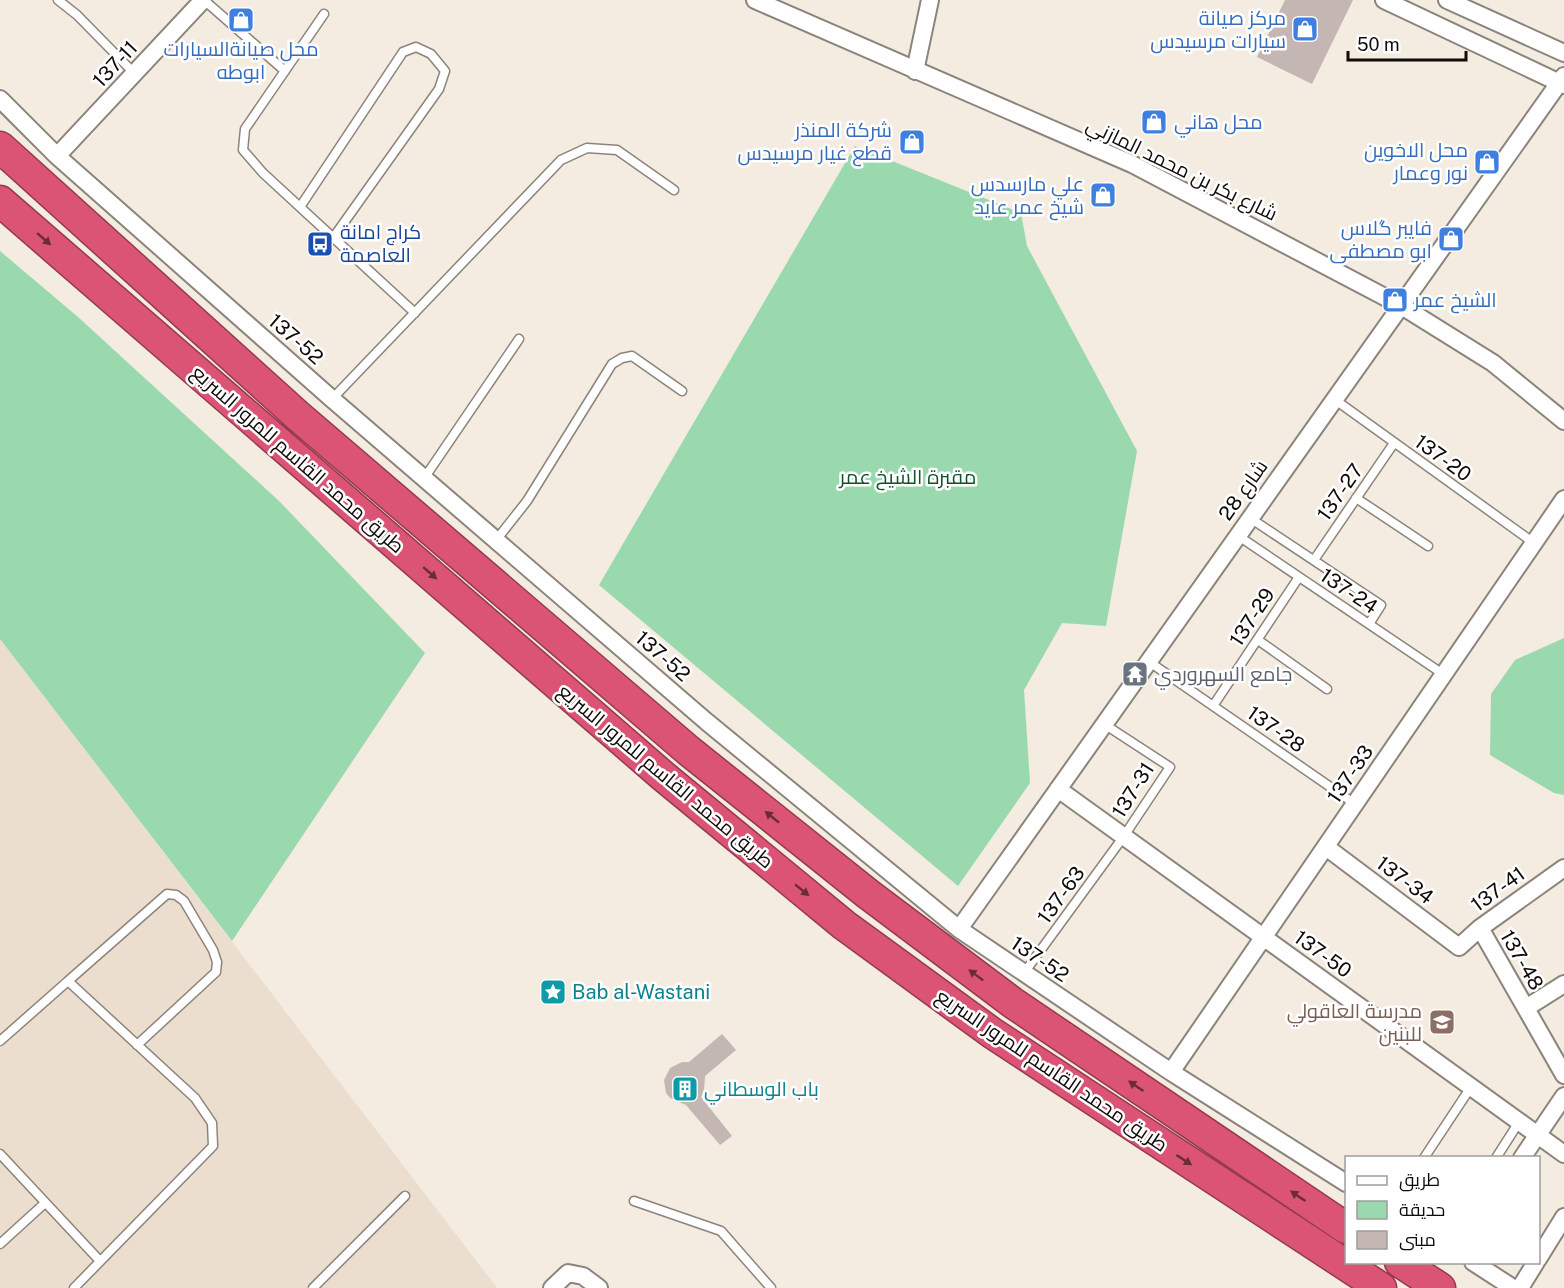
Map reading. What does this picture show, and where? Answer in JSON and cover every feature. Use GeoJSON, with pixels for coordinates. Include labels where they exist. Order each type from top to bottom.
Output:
{"type":"FeatureCollection","features":[{"type":"Feature","properties":{"kind":"highway","name":"طريق محمد القاسم للمرور السريع"},"geometry":{"type":"LineString","coordinates":[[0,147],[306,422],[707,765],[868,894],[1013,1003],[1345,1227]]}},
{"type":"Feature","properties":{"kind":"highway","name":"طريق محمد القاسم للمرور السريع"},"geometry":{"type":"LineString","coordinates":[[0,201],[663,776],[844,925],[993,1033],[1381,1288]]}},
{"type":"Feature","properties":{"kind":"highway"},"geometry":{"type":"LineString","coordinates":[[1402,1264],[1440,1288]]}},
{"type":"Feature","properties":{"kind":"street","name":"137-11"},"geometry":{"type":"LineString","coordinates":[[57,156],[203,0]]}},
{"type":"Feature","properties":{"kind":"street","name":"شارع بكر بن محمد المازني"},"geometry":{"type":"LineString","coordinates":[[755,0],[1132,164],[1400,305],[1493,363],[1564,421]]}},
{"type":"Feature","properties":{"kind":"street"},"geometry":{"type":"LineString","coordinates":[[915,71],[930,0]]}},
{"type":"Feature","properties":{"kind":"street"},"geometry":{"type":"LineString","coordinates":[[1384,0],[1563,82]]}},
{"type":"Feature","properties":{"kind":"street"},"geometry":{"type":"LineString","coordinates":[[1447,0],[1564,53]]}},
{"type":"Feature","properties":{"kind":"street","name":"شارع 28"},"geometry":{"type":"LineString","coordinates":[[959,929],[1400,305],[1563,82]]}},
{"type":"Feature","properties":{"kind":"street","name":"137-52"},"geometry":{"type":"LineString","coordinates":[[0,99],[57,156],[332,399],[707,722],[959,929],[1171,1072],[1345,1182]]}},
{"type":"Feature","properties":{"kind":"street","name":"137-33"},"geometry":{"type":"LineString","coordinates":[[1171,1072],[1564,499]]}},
{"type":"Feature","properties":{"kind":"street","name":"137-50"},"geometry":{"type":"LineString","coordinates":[[1058,789],[1564,1154]]}},
{"type":"Feature","properties":{"kind":"street","name":"137-34"},"geometry":{"type":"LineString","coordinates":[[1326,847],[1459,947]]}},
{"type":"Feature","properties":{"kind":"street","name":"137-41"},"geometry":{"type":"LineString","coordinates":[[1459,947],[1480,928],[1564,868]]}},
{"type":"Feature","properties":{"kind":"street","name":"137-48"},"geometry":{"type":"LineString","coordinates":[[1480,928],[1564,1075]]}},
{"type":"Feature","properties":{"kind":"street"},"geometry":{"type":"LineString","coordinates":[[1526,1008],[1564,984]]}},
{"type":"Feature","properties":{"kind":"street"},"geometry":{"type":"LineString","coordinates":[[1523,1156],[1564,1096]]}},
{"type":"Feature","properties":{"kind":"street"},"geometry":{"type":"LineString","coordinates":[[1540,1256],[1564,1217]]}},
{"type":"Feature","properties":{"kind":"street"},"geometry":{"type":"LineString","coordinates":[[1475,1264],[1513,1288]]}},
{"type":"Feature","properties":{"kind":"street"},"geometry":{"type":"LineString","coordinates":[[1520,1288],[1535,1264]]}},
{"type":"Feature","properties":{"kind":"street"},"geometry":{"type":"LineString","coordinates":[[552,1288],[568,1273],[583,1276],[599,1288]]}},
{"type":"Feature","properties":{"kind":"lane"},"geometry":{"type":"LineString","coordinates":[[58,0],[77,15],[134,74]]}},
{"type":"Feature","properties":{"kind":"lane"},"geometry":{"type":"LineString","coordinates":[[203,0],[285,71]]}},
{"type":"Feature","properties":{"kind":"lane"},"geometry":{"type":"LineString","coordinates":[[324,14],[245,129],[243,150],[263,173],[415,313]]}},
{"type":"Feature","properties":{"kind":"lane"},"geometry":{"type":"LineString","coordinates":[[300,207],[403,52],[416,47],[431,54],[445,71],[440,89],[333,238]]}},
{"type":"Feature","properties":{"kind":"lane"},"geometry":{"type":"LineString","coordinates":[[332,399],[561,159],[587,148],[617,150],[674,190]]}},
{"type":"Feature","properties":{"kind":"lane"},"geometry":{"type":"LineString","coordinates":[[425,477],[519,339]]}},
{"type":"Feature","properties":{"kind":"lane"},"geometry":{"type":"LineString","coordinates":[[496,539],[527,501],[612,364],[622,358],[632,356],[682,391]]}},
{"type":"Feature","properties":{"kind":"lane","name":"137-20"},"geometry":{"type":"LineString","coordinates":[[1334,399],[1534,543]]}},
{"type":"Feature","properties":{"kind":"lane","name":"137-27"},"geometry":{"type":"LineString","coordinates":[[1314,560],[1394,443]]}},
{"type":"Feature","properties":{"kind":"lane"},"geometry":{"type":"LineString","coordinates":[[1356,498],[1428,546]]}},
{"type":"Feature","properties":{"kind":"lane"},"geometry":{"type":"LineString","coordinates":[[1250,518],[1381,605],[1369,624]]}},
{"type":"Feature","properties":{"kind":"lane","name":"137-24"},"geometry":{"type":"LineString","coordinates":[[1237,535],[1443,674]]}},
{"type":"Feature","properties":{"kind":"lane","name":"137-29"},"geometry":{"type":"LineString","coordinates":[[1213,706],[1299,577]]}},
{"type":"Feature","properties":{"kind":"lane"},"geometry":{"type":"LineString","coordinates":[[1258,640],[1328,689]]}},
{"type":"Feature","properties":{"kind":"lane","name":"137-28"},"geometry":{"type":"LineString","coordinates":[[1148,661],[1355,804]]}},
{"type":"Feature","properties":{"kind":"lane","name":"137-31"},"geometry":{"type":"LineString","coordinates":[[1104,724],[1170,767],[1124,836]]}},
{"type":"Feature","properties":{"kind":"lane","name":"137-63"},"geometry":{"type":"LineString","coordinates":[[1024,973],[1124,836]]}},
{"type":"Feature","properties":{"kind":"lane"},"geometry":{"type":"LineString","coordinates":[[0,1041],[166,894],[176,895],[184,901],[213,951],[217,962],[216,972],[137,1045]]}},
{"type":"Feature","properties":{"kind":"lane"},"geometry":{"type":"LineString","coordinates":[[68,981],[195,1098],[212,1123],[213,1146],[74,1288]]}},
{"type":"Feature","properties":{"kind":"lane"},"geometry":{"type":"LineString","coordinates":[[1425,1156],[1471,1087]]}},
{"type":"Feature","properties":{"kind":"lane"},"geometry":{"type":"LineString","coordinates":[[1497,1156],[1519,1122]]}},
{"type":"Feature","properties":{"kind":"lane"},"geometry":{"type":"LineString","coordinates":[[0,1154],[100,1261]]}},
{"type":"Feature","properties":{"kind":"lane"},"geometry":{"type":"LineString","coordinates":[[313,1288],[405,1196]]}},
{"type":"Feature","properties":{"kind":"lane"},"geometry":{"type":"LineString","coordinates":[[634,1201],[721,1230],[771,1288]]}},
{"type":"Feature","properties":{"kind":"lane"},"geometry":{"type":"LineString","coordinates":[[0,1244],[45,1203]]}},
{"type":"Feature","properties":{"kind":"shaded area"},"geometry":{"type":"Polygon","coordinates":[[[0,639],[226,934],[497,1288],[0,1288],[0,639]]]}},
{"type":"Feature","properties":{"kind":"green space","name":"مقبرة الشيخ عمر"},"geometry":{"type":"Polygon","coordinates":[[[855,146],[1021,213],[1027,246],[1137,451],[1106,626],[1062,623],[1024,690],[1030,783],[958,886],[599,585],[855,146]]]}},
{"type":"Feature","properties":{"kind":"green space"},"geometry":{"type":"Polygon","coordinates":[[[0,251],[78,317],[279,501],[425,653],[232,941],[0,639],[0,251]]]}},
{"type":"Feature","properties":{"kind":"green space"},"geometry":{"type":"Polygon","coordinates":[[[1564,638],[1564,795],[1554,793],[1490,755],[1491,694],[1515,660],[1564,638]]]}},
{"type":"Feature","properties":{"kind":"building","name":"مركز صيانة سيارات مرسيدس"},"geometry":{"type":"Polygon","coordinates":[[[1285,0],[1353,0],[1312,84],[1257,57],[1285,0]]]}},
{"type":"Feature","properties":{"kind":"building","name":"باب الوسطاني"},"geometry":{"type":"Polygon","coordinates":[[[722,1034],[736,1050],[705,1076],[704,1091],[701,1097],[732,1136],[720,1145],[686,1105],[670,1098],[666,1093],[664,1080],[670,1068],[682,1062],[689,1062],[722,1034]]]}},
{"type":"Feature","properties":{"kind":"place","name":"محل صيانةالسيارات ابوطه"},"geometry":{"type":"Point","coordinates":[241,20]}},
{"type":"Feature","properties":{"kind":"place","name":"مركز صيانة سيارات مرسيدس"},"geometry":{"type":"Point","coordinates":[1305,29]}},
{"type":"Feature","properties":{"kind":"place","name":"محل هاني"},"geometry":{"type":"Point","coordinates":[1154,122]}},
{"type":"Feature","properties":{"kind":"place","name":"شركة المنذر قطع غيار مرسيدس"},"geometry":{"type":"Point","coordinates":[912,142]}},
{"type":"Feature","properties":{"kind":"place","name":"محل الاخوين نور وعمار"},"geometry":{"type":"Point","coordinates":[1487,162]}},
{"type":"Feature","properties":{"kind":"place","name":"علي مارسدس شيخ عمر عايد"},"geometry":{"type":"Point","coordinates":[1103,195]}},
{"type":"Feature","properties":{"kind":"place","name":"فايبر گلاس ابو مصطفى"},"geometry":{"type":"Point","coordinates":[1451,239]}},
{"type":"Feature","properties":{"kind":"place","name":"كراج امانة العاصمة"},"geometry":{"type":"Point","coordinates":[320,244]}},
{"type":"Feature","properties":{"kind":"place","name":"الشيخ عمر"},"geometry":{"type":"Point","coordinates":[1395,300]}},
{"type":"Feature","properties":{"kind":"place","name":"جامع السهروردي"},"geometry":{"type":"Point","coordinates":[1135,674]}},
{"type":"Feature","properties":{"kind":"place","name":"Bab al-Wastani"},"geometry":{"type":"Point","coordinates":[553,992]}},
{"type":"Feature","properties":{"kind":"place","name":"مدرسة العاقولي للبنين"},"geometry":{"type":"Point","coordinates":[1442,1022]}},
{"type":"Feature","properties":{"kind":"place","name":"باب الوسطاني"},"geometry":{"type":"Point","coordinates":[685,1089]}}]}
